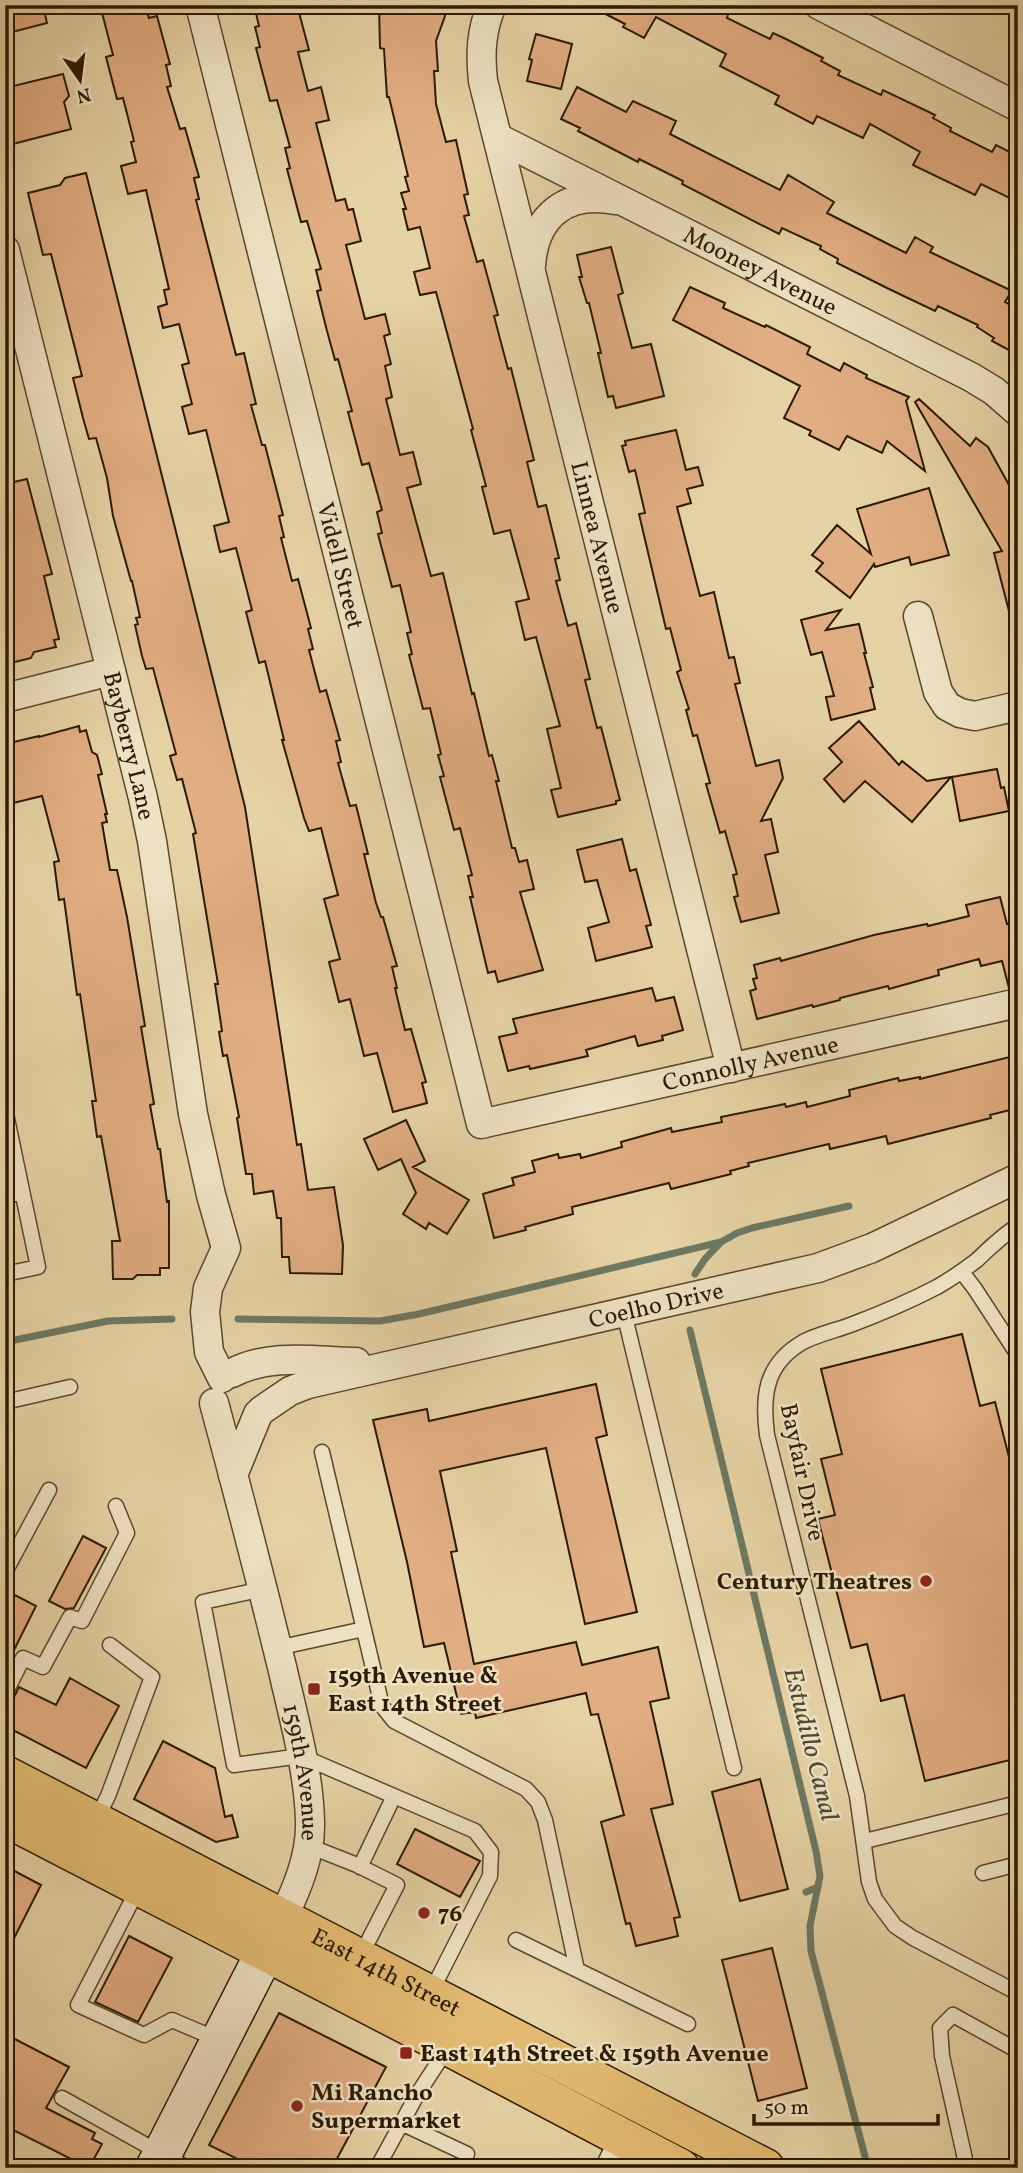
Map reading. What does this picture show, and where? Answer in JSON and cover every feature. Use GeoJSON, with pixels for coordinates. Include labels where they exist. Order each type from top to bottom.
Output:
{"type":"FeatureCollection","features":[{"type":"Feature","properties":{"kind":"main road","name":"East 14th Street"},"geometry":{"type":"LineString","coordinates":[[5,1775],[765,2168]]}},
{"type":"Feature","properties":{"kind":"main road","name":"East 14th Street"},"geometry":{"type":"LineString","coordinates":[[5,1817],[448,2046],[617,2153],[680,2168]]}},
{"type":"Feature","properties":{"kind":"street","name":"Videll Street"},"geometry":{"type":"LineString","coordinates":[[200,5],[481,1124]]}},
{"type":"Feature","properties":{"kind":"street","name":"Linnea Avenue"},"geometry":{"type":"LineString","coordinates":[[492,5],[486,19],[480,58],[483,81],[731,1068]]}},
{"type":"Feature","properties":{"kind":"street"},"geometry":{"type":"LineString","coordinates":[[819,5],[1018,107]]}},
{"type":"Feature","properties":{"kind":"street","name":"Mooney Avenue"},"geometry":{"type":"LineString","coordinates":[[498,138],[971,377],[994,391],[1018,412]]}},
{"type":"Feature","properties":{"kind":"street"},"geometry":{"type":"LineString","coordinates":[[531,268],[532,251],[537,236],[556,210],[570,201],[587,198],[625,202]]}},
{"type":"Feature","properties":{"kind":"street","name":"Bayberry Lane"},"geometry":{"type":"LineString","coordinates":[[5,250],[150,830],[193,1114],[226,1248]]}},
{"type":"Feature","properties":{"kind":"street"},"geometry":{"type":"LineString","coordinates":[[918,616],[938,692],[947,706],[960,713],[975,716],[1018,706]]}},
{"type":"Feature","properties":{"kind":"street"},"geometry":{"type":"LineString","coordinates":[[5,698],[111,671]]}},
{"type":"Feature","properties":{"kind":"street","name":"Connolly Avenue"},"geometry":{"type":"LineString","coordinates":[[481,1124],[1018,1003]]}},
{"type":"Feature","properties":{"kind":"street","name":"Coelho Drive"},"geometry":{"type":"LineString","coordinates":[[260,1412],[290,1391],[308,1384],[818,1268],[872,1248],[1018,1157]]}},
{"type":"Feature","properties":{"kind":"street","name":"Coelho Drive"},"geometry":{"type":"LineString","coordinates":[[897,1234],[1018,1178]]}},
{"type":"Feature","properties":{"kind":"street","name":"159th Avenue"},"geometry":{"type":"LineString","coordinates":[[168,2163],[221,2040],[296,1890],[309,1846],[308,1796],[301,1756],[263,1589],[233,1475],[223,1385],[209,1352],[205,1312],[208,1288],[226,1248]]}},
{"type":"Feature","properties":{"kind":"street","name":"Coelho Drive"},"geometry":{"type":"LineString","coordinates":[[223,1385],[243,1367],[268,1360],[408,1361]]}},
{"type":"Feature","properties":{"kind":"street"},"geometry":{"type":"LineString","coordinates":[[233,1475],[260,1412],[264,1394],[256,1379],[241,1372],[223,1385],[218,1412],[231,1422],[248,1422],[260,1412]]}},
{"type":"Feature","properties":{"kind":"lane"},"geometry":{"type":"LineString","coordinates":[[5,1109],[38,1267],[5,1274]]}},
{"type":"Feature","properties":{"kind":"lane"},"geometry":{"type":"LineString","coordinates":[[5,1196],[22,1192]]}},
{"type":"Feature","properties":{"kind":"lane","name":"Bayfair Drive"},"geometry":{"type":"LineString","coordinates":[[1015,1988],[912,1938],[895,1926],[874,1899],[869,1882],[857,1796],[767,1435],[764,1393],[772,1373],[785,1356],[804,1342],[908,1301],[961,1272],[1018,1226]]}},
{"type":"Feature","properties":{"kind":"lane"},"geometry":{"type":"LineString","coordinates":[[961,1272],[1018,1355]]}},
{"type":"Feature","properties":{"kind":"lane"},"geometry":{"type":"LineString","coordinates":[[624,1313],[734,1768]]}},
{"type":"Feature","properties":{"kind":"lane"},"geometry":{"type":"LineString","coordinates":[[5,1402],[70,1387]]}},
{"type":"Feature","properties":{"kind":"lane"},"geometry":{"type":"LineString","coordinates":[[322,1452],[382,1706],[394,1721],[526,1789],[538,1802],[545,1820],[577,1970]]}},
{"type":"Feature","properties":{"kind":"lane"},"geometry":{"type":"LineString","coordinates":[[5,1572],[49,1490]]}},
{"type":"Feature","properties":{"kind":"lane"},"geometry":{"type":"LineString","coordinates":[[5,1695],[23,1658],[43,1667],[70,1617],[82,1621],[127,1533],[116,1506]]}},
{"type":"Feature","properties":{"kind":"lane"},"geometry":{"type":"LineString","coordinates":[[263,1589],[203,1602],[234,1765],[301,1756],[475,1831],[491,1852],[490,1876],[430,1995]]}},
{"type":"Feature","properties":{"kind":"lane"},"geometry":{"type":"LineString","coordinates":[[277,1648],[364,1629]]}},
{"type":"Feature","properties":{"kind":"lane"},"geometry":{"type":"LineString","coordinates":[[95,1822],[108,1796],[152,1677],[110,1645]]}},
{"type":"Feature","properties":{"kind":"lane"},"geometry":{"type":"LineString","coordinates":[[360,1867],[394,1796]]}},
{"type":"Feature","properties":{"kind":"lane"},"geometry":{"type":"LineString","coordinates":[[865,1841],[1018,1803]]}},
{"type":"Feature","properties":{"kind":"lane"},"geometry":{"type":"LineString","coordinates":[[309,1846],[397,1885],[359,1958]]}},
{"type":"Feature","properties":{"kind":"lane"},"geometry":{"type":"LineString","coordinates":[[983,1873],[1018,1864]]}},
{"type":"Feature","properties":{"kind":"lane"},"geometry":{"type":"LineString","coordinates":[[139,1886],[78,2005],[145,2035],[172,2020],[221,2040]]}},
{"type":"Feature","properties":{"kind":"lane"},"geometry":{"type":"LineString","coordinates":[[516,1940],[688,2024]]}},
{"type":"Feature","properties":{"kind":"lane"},"geometry":{"type":"LineString","coordinates":[[967,2168],[942,2056],[940,2028],[953,2015],[1018,2051]]}},
{"type":"Feature","properties":{"kind":"lane"},"geometry":{"type":"LineString","coordinates":[[377,2168],[448,2046]]}},
{"type":"Feature","properties":{"kind":"lane"},"geometry":{"type":"LineString","coordinates":[[62,2098],[168,2163]]}},
{"type":"Feature","properties":{"kind":"lane"},"geometry":{"type":"LineString","coordinates":[[401,2123],[467,2154]]}},
{"type":"Feature","properties":{"kind":"building"},"geometry":{"type":"Polygon","coordinates":[[[12,5],[43,5],[47,23],[12,32],[7,11],[13,9],[12,5]]]}},
{"type":"Feature","properties":{"kind":"building"},"geometry":{"type":"Polygon","coordinates":[[[100,5],[145,5],[149,18],[157,16],[170,64],[166,65],[171,86],[167,87],[180,129],[185,128],[199,177],[194,178],[199,199],[196,200],[236,355],[244,353],[256,404],[251,405],[262,445],[265,445],[283,515],[279,516],[284,537],[281,538],[292,581],[298,579],[311,628],[308,629],[313,649],[309,650],[320,692],[326,690],[340,740],[336,741],[341,762],[338,763],[350,806],[356,805],[376,903],[383,917],[397,966],[392,967],[405,1030],[411,1029],[426,1082],[422,1083],[427,1103],[393,1112],[377,1053],[364,1056],[350,999],[339,1002],[329,962],[340,959],[324,899],[338,895],[321,828],[309,831],[304,818],[282,740],[265,661],[259,663],[246,612],[252,610],[236,548],[220,552],[214,526],[229,522],[206,430],[189,434],[182,407],[192,404],[182,365],[189,363],[179,324],[163,328],[158,307],[167,304],[164,290],[169,289],[146,190],[128,194],[121,166],[136,162],[131,142],[134,141],[123,98],[117,99],[106,57],[113,55],[100,5]]]}},
{"type":"Feature","properties":{"kind":"building"},"geometry":{"type":"Polygon","coordinates":[[[254,5],[297,5],[309,50],[298,52],[308,91],[321,87],[329,120],[316,123],[336,201],[345,199],[348,210],[353,209],[361,241],[346,245],[365,319],[385,314],[390,334],[384,336],[391,364],[385,366],[392,397],[386,399],[400,455],[413,452],[421,484],[407,488],[431,576],[443,573],[472,694],[474,693],[489,756],[492,755],[499,781],[496,781],[512,848],[515,848],[519,862],[527,860],[534,889],[520,892],[543,970],[498,982],[495,971],[488,973],[470,897],[473,897],[468,876],[472,875],[460,828],[454,830],[440,777],[444,776],[438,755],[441,754],[430,708],[423,709],[409,655],[412,654],[407,633],[411,632],[400,585],[392,587],[378,534],[382,533],[377,512],[382,510],[369,463],[362,465],[348,412],[352,411],[317,291],[321,290],[316,270],[321,269],[307,221],[301,222],[287,169],[290,168],[285,148],[290,147],[277,100],[270,101],[256,48],[260,47],[255,27],[259,26],[254,5]]]}},
{"type":"Feature","properties":{"kind":"building"},"geometry":{"type":"Polygon","coordinates":[[[379,5],[449,5],[436,41],[436,104],[446,142],[456,140],[468,194],[464,195],[469,215],[464,216],[477,262],[483,260],[498,315],[494,316],[508,369],[511,368],[534,460],[527,462],[538,507],[546,505],[559,558],[555,559],[560,580],[556,581],[568,626],[576,623],[590,679],[585,680],[597,728],[601,727],[620,800],[616,801],[616,804],[558,817],[551,790],[561,788],[547,729],[560,726],[536,637],[525,640],[516,602],[529,599],[510,530],[494,534],[482,487],[486,486],[471,430],[473,429],[436,292],[420,295],[414,272],[430,268],[420,227],[408,230],[403,209],[406,209],[401,193],[409,191],[405,177],[408,176],[387,97],[384,49],[380,48],[379,5]]]}},
{"type":"Feature","properties":{"kind":"building"},"geometry":{"type":"Polygon","coordinates":[[[588,5],[710,5],[728,15],[727,18],[770,39],[773,33],[823,58],[821,61],[840,71],[838,75],[881,95],[883,90],[935,115],[933,118],[951,128],[950,131],[992,152],[996,145],[1018,156],[1018,202],[981,184],[975,195],[913,165],[920,152],[870,124],[863,138],[817,116],[813,124],[775,104],[779,96],[720,66],[726,54],[656,17],[644,38],[623,27],[625,24],[588,5]]]}},
{"type":"Feature","properties":{"kind":"building"},"geometry":{"type":"Polygon","coordinates":[[[536,34],[572,44],[561,89],[527,81],[532,60],[529,59],[536,34]]]}},
{"type":"Feature","properties":{"kind":"building"},"geometry":{"type":"Polygon","coordinates":[[[63,74],[69,96],[64,102],[71,129],[9,145],[5,130],[5,88],[63,74]]]}},
{"type":"Feature","properties":{"kind":"building"},"geometry":{"type":"Polygon","coordinates":[[[577,87],[626,112],[633,101],[676,121],[670,134],[780,190],[788,175],[834,202],[827,213],[906,253],[915,237],[933,247],[930,252],[1012,291],[1005,302],[1018,309],[1018,355],[992,341],[994,338],[977,327],[978,325],[938,306],[935,311],[889,289],[837,263],[838,259],[820,249],[821,246],[782,228],[779,234],[682,184],[683,181],[639,159],[638,162],[578,131],[580,128],[561,119],[577,87]]]}},
{"type":"Feature","properties":{"kind":"building"},"geometry":{"type":"Polygon","coordinates":[[[86,173],[245,807],[297,1145],[301,1144],[308,1190],[334,1187],[343,1245],[342,1274],[290,1273],[289,1257],[282,1257],[281,1218],[277,1218],[273,1191],[254,1194],[252,1174],[246,1174],[237,1118],[239,1117],[227,1055],[223,1056],[219,1032],[222,1031],[215,984],[218,984],[193,834],[196,833],[182,779],[177,780],[170,756],[176,754],[153,668],[146,669],[142,656],[135,625],[138,624],[136,618],[140,617],[113,516],[107,478],[96,438],[89,439],[73,378],[82,376],[51,254],[43,255],[28,193],[60,185],[65,178],[86,173]]]}},
{"type":"Feature","properties":{"kind":"building"},"geometry":{"type":"Polygon","coordinates":[[[611,247],[623,293],[618,295],[632,348],[651,344],[664,396],[616,408],[613,396],[608,397],[589,303],[579,277],[582,277],[577,255],[611,247]]]}},
{"type":"Feature","properties":{"kind":"building"},"geometry":{"type":"Polygon","coordinates":[[[690,287],[725,303],[723,308],[810,347],[807,354],[840,371],[844,363],[867,375],[866,378],[909,397],[906,401],[925,471],[887,441],[882,453],[847,436],[839,450],[809,435],[811,431],[784,418],[800,386],[673,320],[690,287]]]}},
{"type":"Feature","properties":{"kind":"building"},"geometry":{"type":"Polygon","coordinates":[[[919,399],[970,446],[976,438],[988,447],[1014,494],[1011,496],[1018,510],[1018,618],[1011,619],[994,553],[1002,551],[915,402],[919,399]]]}},
{"type":"Feature","properties":{"kind":"building"},"geometry":{"type":"Polygon","coordinates":[[[676,430],[686,470],[698,467],[703,485],[687,489],[691,503],[677,507],[700,596],[714,592],[729,658],[734,657],[740,683],[735,684],[756,766],[779,760],[783,778],[761,821],[771,819],[778,852],[765,855],[779,913],[741,922],[734,897],[738,896],[733,875],[737,874],[725,831],[720,833],[706,784],[710,783],[697,735],[693,736],[686,710],[689,709],[677,672],[681,670],[670,628],[666,629],[639,514],[645,513],[635,470],[629,472],[622,446],[626,445],[625,441],[676,430]]]}},
{"type":"Feature","properties":{"kind":"building"},"geometry":{"type":"Polygon","coordinates":[[[27,479],[52,574],[44,576],[59,639],[54,640],[56,647],[34,652],[31,658],[11,663],[5,640],[5,484],[27,479]]]}},
{"type":"Feature","properties":{"kind":"building"},"geometry":{"type":"Polygon","coordinates":[[[929,488],[949,555],[911,565],[909,557],[875,567],[874,564],[850,598],[816,571],[823,563],[812,555],[837,525],[871,554],[857,509],[929,488]]]}},
{"type":"Feature","properties":{"kind":"building"},"geometry":{"type":"Polygon","coordinates":[[[841,610],[826,630],[859,624],[873,687],[870,688],[875,709],[831,720],[826,697],[834,696],[822,652],[811,655],[801,620],[841,610]]]}},
{"type":"Feature","properties":{"kind":"building"},"geometry":{"type":"Polygon","coordinates":[[[859,721],[899,765],[902,761],[927,781],[951,777],[912,822],[865,781],[844,802],[824,779],[842,762],[829,748],[859,721]]]}},
{"type":"Feature","properties":{"kind":"building"},"geometry":{"type":"Polygon","coordinates":[[[79,726],[80,732],[86,730],[102,774],[98,775],[107,822],[102,823],[110,870],[117,870],[127,917],[145,1026],[141,1027],[154,1104],[150,1105],[160,1149],[167,1202],[169,1201],[169,1268],[160,1268],[160,1275],[137,1275],[133,1279],[113,1279],[112,1241],[120,1241],[101,1136],[97,1137],[92,1101],[96,1101],[80,994],[77,995],[64,899],[59,900],[54,862],[59,861],[42,796],[5,805],[5,744],[79,726]]]}},
{"type":"Feature","properties":{"kind":"building"},"geometry":{"type":"Polygon","coordinates":[[[997,769],[1009,811],[960,821],[952,777],[997,769]]]}},
{"type":"Feature","properties":{"kind":"building"},"geometry":{"type":"Polygon","coordinates":[[[622,839],[630,871],[636,869],[651,925],[646,926],[652,947],[596,961],[588,928],[609,922],[597,880],[585,882],[577,850],[622,839]]]}},
{"type":"Feature","properties":{"kind":"building"},"geometry":{"type":"Polygon","coordinates":[[[1000,897],[1007,924],[1018,922],[1018,987],[1009,988],[1002,961],[981,966],[979,959],[938,970],[939,975],[889,989],[888,986],[757,1019],[750,991],[756,989],[753,979],[757,978],[754,965],[780,958],[781,961],[874,935],[969,916],[966,905],[1000,897]]]}},
{"type":"Feature","properties":{"kind":"building"},"geometry":{"type":"Polygon","coordinates":[[[652,988],[656,1001],[674,997],[683,1030],[662,1036],[663,1040],[638,1046],[635,1036],[586,1050],[588,1056],[508,1071],[499,1037],[517,1033],[513,1019],[652,988]]]}},
{"type":"Feature","properties":{"kind":"building"},"geometry":{"type":"Polygon","coordinates":[[[1018,1055],[1018,1108],[990,1115],[991,1118],[888,1144],[886,1136],[830,1149],[829,1144],[748,1163],[749,1166],[730,1171],[731,1174],[671,1189],[669,1183],[572,1207],[573,1214],[494,1238],[483,1194],[514,1185],[512,1178],[535,1172],[532,1161],[558,1154],[559,1158],[580,1154],[581,1158],[622,1147],[621,1142],[671,1128],[672,1132],[722,1122],[721,1117],[785,1104],[786,1107],[806,1102],[807,1107],[850,1096],[849,1090],[898,1078],[899,1081],[920,1079],[1018,1055]]]}},
{"type":"Feature","properties":{"kind":"building"},"geometry":{"type":"Polygon","coordinates":[[[406,1120],[425,1161],[413,1167],[469,1200],[447,1234],[429,1223],[426,1229],[403,1214],[416,1193],[401,1159],[378,1170],[364,1139],[406,1120]]]}},
{"type":"Feature","properties":{"kind":"building","name":"Century Theatres"},"geometry":{"type":"Polygon","coordinates":[[[962,1334],[980,1406],[995,1402],[1010,1461],[1018,1459],[1018,1758],[925,1781],[904,1695],[881,1701],[867,1644],[851,1648],[818,1519],[835,1515],[821,1459],[842,1454],[821,1369],[962,1334]]]}},
{"type":"Feature","properties":{"kind":"building"},"geometry":{"type":"Polygon","coordinates":[[[596,1384],[607,1435],[596,1438],[637,1612],[585,1624],[546,1448],[440,1471],[457,1551],[451,1552],[474,1664],[576,1642],[582,1665],[658,1647],[669,1698],[650,1702],[673,1804],[651,1809],[680,1917],[674,1918],[678,1936],[636,1946],[630,1923],[626,1924],[601,1822],[624,1815],[598,1714],[591,1715],[586,1693],[476,1718],[475,1712],[461,1714],[444,1643],[424,1647],[373,1420],[427,1409],[429,1421],[596,1384]]]}},
{"type":"Feature","properties":{"kind":"building"},"geometry":{"type":"Polygon","coordinates":[[[83,1536],[106,1548],[74,1608],[65,1609],[49,1601],[83,1536]]]}},
{"type":"Feature","properties":{"kind":"building"},"geometry":{"type":"Polygon","coordinates":[[[5,1590],[36,1606],[5,1668],[5,1590]]]}},
{"type":"Feature","properties":{"kind":"building"},"geometry":{"type":"Polygon","coordinates":[[[70,1678],[119,1706],[86,1768],[5,1726],[5,1704],[13,1699],[19,1687],[56,1705],[70,1678]]]}},
{"type":"Feature","properties":{"kind":"building"},"geometry":{"type":"Polygon","coordinates":[[[163,1741],[215,1768],[225,1817],[232,1815],[238,1837],[216,1842],[134,1799],[163,1741]]]}},
{"type":"Feature","properties":{"kind":"building"},"geometry":{"type":"Polygon","coordinates":[[[760,1779],[788,1889],[740,1901],[712,1792],[760,1779]]]}},
{"type":"Feature","properties":{"kind":"building"},"geometry":{"type":"Polygon","coordinates":[[[415,1829],[480,1861],[460,1897],[397,1864],[415,1829]]]}},
{"type":"Feature","properties":{"kind":"building"},"geometry":{"type":"Polygon","coordinates":[[[5,1866],[41,1885],[5,1956],[5,1866]]]}},
{"type":"Feature","properties":{"kind":"building"},"geometry":{"type":"Polygon","coordinates":[[[129,1936],[172,1958],[138,2022],[95,2002],[129,1936]]]}},
{"type":"Feature","properties":{"kind":"building"},"geometry":{"type":"Polygon","coordinates":[[[772,1948],[807,2088],[758,2101],[722,1960],[772,1948]]]}},
{"type":"Feature","properties":{"kind":"building","name":"Mi Rancho Supermarket"},"geometry":{"type":"Polygon","coordinates":[[[279,2013],[386,2067],[332,2168],[256,2168],[209,2145],[279,2013]]]}},
{"type":"Feature","properties":{"kind":"building"},"geometry":{"type":"Polygon","coordinates":[[[5,2034],[69,2067],[46,2108],[95,2133],[92,2139],[102,2144],[89,2168],[5,2126],[5,2034]]]}},
{"type":"Feature","properties":{"kind":"waterway","name":"Estudillo Canal"},"geometry":{"type":"LineString","coordinates":[[238,1319],[380,1321],[419,1314],[721,1242],[752,1228],[849,1206]]}},
{"type":"Feature","properties":{"kind":"waterway","name":"Estudillo Canal"},"geometry":{"type":"LineString","coordinates":[[695,1274],[720,1243]]}},
{"type":"Feature","properties":{"kind":"waterway","name":"Estudillo Canal"},"geometry":{"type":"LineString","coordinates":[[5,1342],[108,1321],[172,1319]]}},
{"type":"Feature","properties":{"kind":"waterway","name":"Estudillo Canal"},"geometry":{"type":"LineString","coordinates":[[690,1330],[816,1851],[820,1876],[810,1926],[811,1951],[868,2168]]}},
{"type":"Feature","properties":{"kind":"waterway"},"geometry":{"type":"LineString","coordinates":[[806,1892],[818,1887]]}},
{"type":"Feature","properties":{"kind":"railway"},"geometry":{"type":"LineString","coordinates":[[1001,5],[1018,12]]}},
{"type":"Feature","properties":{"kind":"place","name":"Century Theatres"},"geometry":{"type":"Point","coordinates":[926,1581]}},
{"type":"Feature","properties":{"kind":"place","name":"159th Avenue & East 14th Street"},"geometry":{"type":"Point","coordinates":[314,1689]}},
{"type":"Feature","properties":{"kind":"place","name":"76"},"geometry":{"type":"Point","coordinates":[424,1913]}},
{"type":"Feature","properties":{"kind":"place","name":"East 14th Street & 159th Avenue"},"geometry":{"type":"Point","coordinates":[406,2053]}},
{"type":"Feature","properties":{"kind":"place","name":"Mi Rancho Supermarket"},"geometry":{"type":"Point","coordinates":[297,2106]}}]}
